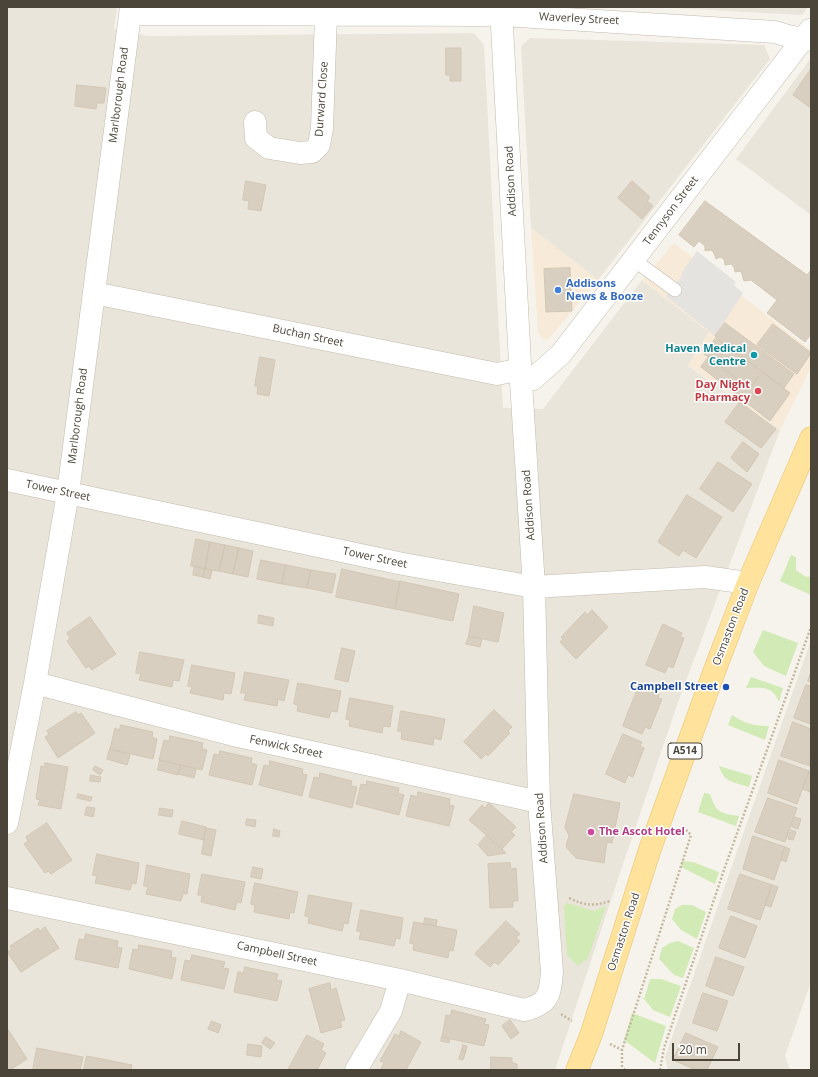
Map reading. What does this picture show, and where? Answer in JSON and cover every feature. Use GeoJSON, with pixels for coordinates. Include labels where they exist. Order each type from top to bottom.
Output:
{"type":"FeatureCollection","features":[{"type":"Feature","properties":{"kind":"main road","name":"Osmaston Road"},"geometry":{"type":"LineString","coordinates":[[577,1070],[591,1035],[664,809],[748,584],[811,438]]}},
{"type":"Feature","properties":{"kind":"street","name":"Waverley Street"},"geometry":{"type":"LineString","coordinates":[[130,11],[326,16],[502,11],[774,32],[808,36]]}},
{"type":"Feature","properties":{"kind":"street","name":"Marlborough Road"},"geometry":{"type":"LineString","coordinates":[[7,823],[35,683],[68,493],[130,11]]}},
{"type":"Feature","properties":{"kind":"street","name":"Addison Road"},"geometry":{"type":"LineString","coordinates":[[502,11],[521,376],[534,587],[540,802],[552,972],[550,992],[544,1001]]}},
{"type":"Feature","properties":{"kind":"street","name":"Durward Close"},"geometry":{"type":"LineString","coordinates":[[255,122],[256,138],[269,148],[300,153],[312,152],[319,145],[322,128],[326,16]]}},
{"type":"Feature","properties":{"kind":"street","name":"Tennyson Street"},"geometry":{"type":"LineString","coordinates":[[521,376],[533,379],[561,354],[808,36]]}},
{"type":"Feature","properties":{"kind":"street","name":"Buchan Street"},"geometry":{"type":"LineString","coordinates":[[94,293],[496,374],[521,376]]}},
{"type":"Feature","properties":{"kind":"street","name":"Tower Street"},"geometry":{"type":"LineString","coordinates":[[7,480],[403,564],[534,587],[705,578],[748,584]]}},
{"type":"Feature","properties":{"kind":"street","name":"Fenwick Street"},"geometry":{"type":"LineString","coordinates":[[35,683],[238,736],[540,802]]}},
{"type":"Feature","properties":{"kind":"street","name":"Campbell Street"},"geometry":{"type":"LineString","coordinates":[[7,898],[400,980],[524,1010],[535,1007],[544,1001]]}},
{"type":"Feature","properties":{"kind":"street"},"geometry":{"type":"LineString","coordinates":[[356,1070],[390,1011],[400,980]]}},
{"type":"Feature","properties":{"kind":"lane"},"geometry":{"type":"LineString","coordinates":[[634,260],[675,290]]}},
{"type":"Feature","properties":{"kind":"path"},"geometry":{"type":"LineString","coordinates":[[660,1070],[664,1048],[718,887],[811,627]]}},
{"type":"Feature","properties":{"kind":"path"},"geometry":{"type":"LineString","coordinates":[[625,1070],[622,1066],[622,1050],[691,835],[664,809]]}},
{"type":"Feature","properties":{"kind":"path"},"geometry":{"type":"LineString","coordinates":[[546,882],[562,895],[582,904],[594,906],[637,891]]}},
{"type":"Feature","properties":{"kind":"shaded area"},"geometry":{"type":"Polygon","coordinates":[[[7,7],[117,7],[114,29],[149,36],[474,33],[484,45],[503,408],[543,409],[642,280],[709,332],[688,366],[780,430],[677,705],[555,1070],[7,1070],[7,7]]]}},
{"type":"Feature","properties":{"kind":"shaded area"},"geometry":{"type":"Polygon","coordinates":[[[656,7],[808,7],[802,15],[656,7]]]}},
{"type":"Feature","properties":{"kind":"shaded area"},"geometry":{"type":"Polygon","coordinates":[[[530,38],[764,45],[770,59],[598,280],[531,228],[521,46],[530,38]]]}},
{"type":"Feature","properties":{"kind":"shaded area"},"geometry":{"type":"Polygon","coordinates":[[[811,58],[811,215],[736,159],[811,58]]]}},
{"type":"Feature","properties":{"kind":"shaded area"},"geometry":{"type":"Polygon","coordinates":[[[531,228],[598,280],[548,340],[542,339],[538,332],[531,228]]]}},
{"type":"Feature","properties":{"kind":"shaded area"},"geometry":{"type":"Polygon","coordinates":[[[674,243],[811,350],[811,367],[780,430],[688,365],[709,332],[642,280],[674,243]]]}},
{"type":"Feature","properties":{"kind":"shaded area"},"geometry":{"type":"Polygon","coordinates":[[[697,251],[736,282],[734,285],[743,293],[715,336],[666,296],[682,276],[682,272],[697,251]]]}},
{"type":"Feature","properties":{"kind":"shaded area"},"geometry":{"type":"Polygon","coordinates":[[[811,640],[811,982],[785,1056],[790,1070],[668,1070],[665,1057],[811,640]]]}},
{"type":"Feature","properties":{"kind":"green space"},"geometry":{"type":"Polygon","coordinates":[[[791,555],[796,557],[796,570],[806,577],[811,576],[811,595],[780,581],[791,555]]]}},
{"type":"Feature","properties":{"kind":"green space"},"geometry":{"type":"Polygon","coordinates":[[[763,630],[798,643],[786,676],[764,666],[753,652],[763,630]]]}},
{"type":"Feature","properties":{"kind":"green space"},"geometry":{"type":"Polygon","coordinates":[[[751,677],[783,688],[779,702],[770,690],[762,688],[746,688],[751,677]]]}},
{"type":"Feature","properties":{"kind":"green space"},"geometry":{"type":"Polygon","coordinates":[[[732,715],[749,724],[769,726],[765,740],[728,725],[732,715]]]}},
{"type":"Feature","properties":{"kind":"green space"},"geometry":{"type":"Polygon","coordinates":[[[719,766],[752,776],[749,787],[734,783],[727,779],[721,772],[719,766]]]}},
{"type":"Feature","properties":{"kind":"green space"},"geometry":{"type":"Polygon","coordinates":[[[704,793],[710,794],[714,805],[723,813],[739,816],[736,826],[698,812],[704,793]]]}},
{"type":"Feature","properties":{"kind":"green space"},"geometry":{"type":"Polygon","coordinates":[[[682,861],[693,862],[719,872],[715,884],[681,867],[682,861]]]}},
{"type":"Feature","properties":{"kind":"green space"},"geometry":{"type":"Polygon","coordinates":[[[567,903],[594,911],[606,906],[588,958],[578,966],[567,955],[564,907],[567,903]]]}},
{"type":"Feature","properties":{"kind":"green space"},"geometry":{"type":"Polygon","coordinates":[[[682,905],[692,905],[706,912],[697,939],[681,930],[672,919],[675,909],[682,905]]]}},
{"type":"Feature","properties":{"kind":"green space"},"geometry":{"type":"Polygon","coordinates":[[[678,941],[694,948],[683,978],[674,975],[659,959],[662,948],[670,943],[678,941]]]}},
{"type":"Feature","properties":{"kind":"green space"},"geometry":{"type":"Polygon","coordinates":[[[650,979],[661,979],[681,986],[670,1017],[653,1010],[644,999],[650,979]]]}},
{"type":"Feature","properties":{"kind":"green space"},"geometry":{"type":"Polygon","coordinates":[[[632,1013],[666,1026],[655,1063],[624,1040],[632,1013]]]}},
{"type":"Feature","properties":{"kind":"building"},"geometry":{"type":"Polygon","coordinates":[[[446,48],[461,48],[461,81],[450,81],[450,75],[446,75],[446,48]]]}},
{"type":"Feature","properties":{"kind":"building"},"geometry":{"type":"Polygon","coordinates":[[[811,69],[811,108],[793,95],[811,69]]]}},
{"type":"Feature","properties":{"kind":"building"},"geometry":{"type":"Polygon","coordinates":[[[77,85],[106,88],[104,103],[97,103],[96,109],[75,106],[77,85]]]}},
{"type":"Feature","properties":{"kind":"building"},"geometry":{"type":"Polygon","coordinates":[[[246,181],[266,185],[261,211],[248,209],[249,201],[243,200],[246,181]]]}},
{"type":"Feature","properties":{"kind":"building"},"geometry":{"type":"Polygon","coordinates":[[[632,181],[650,197],[647,201],[653,206],[642,219],[618,198],[632,181]]]}},
{"type":"Feature","properties":{"kind":"building"},"geometry":{"type":"Polygon","coordinates":[[[705,201],[807,275],[811,270],[811,334],[805,342],[767,313],[777,300],[751,280],[744,281],[741,271],[735,272],[734,267],[731,264],[725,265],[724,259],[720,257],[716,259],[714,253],[711,250],[705,251],[705,246],[699,241],[694,247],[679,235],[705,201]]]}},
{"type":"Feature","properties":{"kind":"building","name":"Addisons News & Booze"},"geometry":{"type":"Polygon","coordinates":[[[570,268],[572,311],[546,312],[544,269],[570,268]]]}},
{"type":"Feature","properties":{"kind":"building","name":"Haven Medical Centre"},"geometry":{"type":"Polygon","coordinates":[[[725,323],[794,374],[784,388],[715,336],[725,323]]]}},
{"type":"Feature","properties":{"kind":"building"},"geometry":{"type":"Polygon","coordinates":[[[773,324],[811,353],[797,374],[757,345],[773,324]]]}},
{"type":"Feature","properties":{"kind":"building"},"geometry":{"type":"Polygon","coordinates":[[[716,338],[761,371],[750,388],[704,354],[716,338]]]}},
{"type":"Feature","properties":{"kind":"building"},"geometry":{"type":"Polygon","coordinates":[[[260,357],[275,360],[269,396],[257,394],[258,386],[255,386],[260,357]]]}},
{"type":"Feature","properties":{"kind":"building","name":"Day Night Pharmacy"},"geometry":{"type":"Polygon","coordinates":[[[708,358],[750,388],[762,372],[790,393],[770,421],[701,367],[708,358]]]}},
{"type":"Feature","properties":{"kind":"building"},"geometry":{"type":"Polygon","coordinates":[[[740,402],[776,429],[761,448],[725,422],[740,402]]]}},
{"type":"Feature","properties":{"kind":"building"},"geometry":{"type":"Polygon","coordinates":[[[743,442],[759,454],[747,472],[731,458],[743,442]]]}},
{"type":"Feature","properties":{"kind":"building"},"geometry":{"type":"Polygon","coordinates":[[[718,462],[752,484],[733,512],[700,489],[718,462]]]}},
{"type":"Feature","properties":{"kind":"building"},"geometry":{"type":"Polygon","coordinates":[[[687,495],[722,517],[696,558],[683,550],[679,556],[658,542],[687,495]]]}},
{"type":"Feature","properties":{"kind":"building"},"geometry":{"type":"Polygon","coordinates":[[[196,539],[210,542],[205,569],[191,566],[196,539]]]}},
{"type":"Feature","properties":{"kind":"building"},"geometry":{"type":"Polygon","coordinates":[[[210,542],[225,545],[219,571],[205,569],[210,542]]]}},
{"type":"Feature","properties":{"kind":"building"},"geometry":{"type":"Polygon","coordinates":[[[225,545],[239,548],[233,574],[219,571],[225,545]]]}},
{"type":"Feature","properties":{"kind":"building"},"geometry":{"type":"Polygon","coordinates":[[[239,548],[253,551],[248,577],[233,574],[239,548]]]}},
{"type":"Feature","properties":{"kind":"building"},"geometry":{"type":"Polygon","coordinates":[[[261,560],[286,565],[282,584],[257,579],[261,560]]]}},
{"type":"Feature","properties":{"kind":"building"},"geometry":{"type":"Polygon","coordinates":[[[286,565],[311,570],[307,588],[282,584],[286,565]]]}},
{"type":"Feature","properties":{"kind":"building"},"geometry":{"type":"Polygon","coordinates":[[[195,566],[205,569],[203,577],[193,575],[195,566]]]}},
{"type":"Feature","properties":{"kind":"building"},"geometry":{"type":"Polygon","coordinates":[[[205,569],[212,570],[210,579],[203,577],[205,569]]]}},
{"type":"Feature","properties":{"kind":"building"},"geometry":{"type":"Polygon","coordinates":[[[342,569],[400,582],[395,609],[336,597],[342,569]]]}},
{"type":"Feature","properties":{"kind":"building"},"geometry":{"type":"Polygon","coordinates":[[[311,570],[336,574],[332,593],[307,588],[311,570]]]}},
{"type":"Feature","properties":{"kind":"building"},"geometry":{"type":"Polygon","coordinates":[[[400,581],[459,594],[453,621],[395,609],[400,581]]]}},
{"type":"Feature","properties":{"kind":"building"},"geometry":{"type":"Polygon","coordinates":[[[474,606],[504,613],[498,642],[469,636],[474,606]]]}},
{"type":"Feature","properties":{"kind":"building"},"geometry":{"type":"Polygon","coordinates":[[[592,610],[608,627],[576,659],[560,642],[563,639],[561,637],[585,612],[587,615],[592,610]]]}},
{"type":"Feature","properties":{"kind":"building"},"geometry":{"type":"Polygon","coordinates":[[[259,615],[274,618],[273,626],[258,623],[259,615]]]}},
{"type":"Feature","properties":{"kind":"building"},"geometry":{"type":"Polygon","coordinates":[[[90,617],[116,654],[92,670],[89,666],[86,668],[67,641],[70,638],[67,633],[90,617]]]}},
{"type":"Feature","properties":{"kind":"building"},"geometry":{"type":"Polygon","coordinates":[[[663,624],[682,633],[680,637],[684,638],[673,668],[668,666],[665,673],[646,665],[663,624]]]}},
{"type":"Feature","properties":{"kind":"building"},"geometry":{"type":"Polygon","coordinates":[[[469,636],[482,639],[480,647],[466,644],[469,636]]]}},
{"type":"Feature","properties":{"kind":"building"},"geometry":{"type":"Polygon","coordinates":[[[342,648],[355,651],[348,682],[335,679],[342,648]]]}},
{"type":"Feature","properties":{"kind":"building"},"geometry":{"type":"Polygon","coordinates":[[[140,652],[184,660],[179,681],[173,680],[172,687],[139,680],[141,674],[136,673],[140,652]]]}},
{"type":"Feature","properties":{"kind":"building"},"geometry":{"type":"Polygon","coordinates":[[[192,665],[235,673],[231,694],[224,693],[223,700],[190,693],[192,687],[188,686],[192,665]]]}},
{"type":"Feature","properties":{"kind":"building"},"geometry":{"type":"Polygon","coordinates":[[[245,672],[289,680],[284,701],[278,699],[277,706],[244,700],[246,693],[241,693],[245,672]]]}},
{"type":"Feature","properties":{"kind":"building"},"geometry":{"type":"Polygon","coordinates":[[[811,672],[811,682],[808,681],[811,672]]]}},
{"type":"Feature","properties":{"kind":"building"},"geometry":{"type":"Polygon","coordinates":[[[298,683],[341,691],[337,712],[331,711],[329,718],[297,711],[298,705],[294,704],[298,683]]]}},
{"type":"Feature","properties":{"kind":"building"},"geometry":{"type":"Polygon","coordinates":[[[806,685],[811,686],[811,724],[794,718],[806,685]]]}},
{"type":"Feature","properties":{"kind":"building"},"geometry":{"type":"Polygon","coordinates":[[[639,686],[659,694],[658,698],[662,699],[650,729],[645,727],[642,734],[623,726],[639,686]]]}},
{"type":"Feature","properties":{"kind":"building"},"geometry":{"type":"Polygon","coordinates":[[[350,698],[393,706],[390,727],[383,726],[382,733],[349,726],[350,720],[346,719],[350,698]]]}},
{"type":"Feature","properties":{"kind":"building"},"geometry":{"type":"Polygon","coordinates":[[[494,710],[512,727],[508,731],[510,733],[488,756],[486,754],[481,759],[464,742],[494,710]]]}},
{"type":"Feature","properties":{"kind":"building"},"geometry":{"type":"Polygon","coordinates":[[[401,711],[445,719],[441,740],[434,738],[433,745],[401,739],[402,732],[398,731],[401,711]]]}},
{"type":"Feature","properties":{"kind":"building"},"geometry":{"type":"Polygon","coordinates":[[[76,712],[78,715],[81,713],[95,733],[58,758],[45,737],[49,734],[47,731],[76,712]]]}},
{"type":"Feature","properties":{"kind":"building"},"geometry":{"type":"Polygon","coordinates":[[[793,722],[811,729],[810,766],[781,756],[793,722]]]}},
{"type":"Feature","properties":{"kind":"building"},"geometry":{"type":"Polygon","coordinates":[[[121,725],[153,732],[152,737],[157,739],[153,759],[110,749],[115,728],[119,730],[121,725]]]}},
{"type":"Feature","properties":{"kind":"building"},"geometry":{"type":"Polygon","coordinates":[[[623,734],[642,742],[640,746],[644,748],[633,777],[628,775],[625,783],[606,774],[623,734]]]}},
{"type":"Feature","properties":{"kind":"building"},"geometry":{"type":"Polygon","coordinates":[[[170,736],[203,743],[202,749],[207,750],[202,770],[159,760],[164,740],[169,741],[170,736]]]}},
{"type":"Feature","properties":{"kind":"building"},"geometry":{"type":"Polygon","coordinates":[[[110,749],[130,755],[127,765],[107,759],[110,749]]]}},
{"type":"Feature","properties":{"kind":"building"},"geometry":{"type":"Polygon","coordinates":[[[220,751],[252,758],[251,763],[257,765],[252,785],[209,775],[214,754],[219,755],[220,751]]]}},
{"type":"Feature","properties":{"kind":"building"},"geometry":{"type":"Polygon","coordinates":[[[160,760],[181,765],[178,775],[158,770],[160,760]]]}},
{"type":"Feature","properties":{"kind":"building"},"geometry":{"type":"Polygon","coordinates":[[[779,760],[809,771],[797,804],[768,793],[779,760]]]}},
{"type":"Feature","properties":{"kind":"building"},"geometry":{"type":"Polygon","coordinates":[[[270,761],[303,769],[302,774],[307,775],[302,796],[259,785],[264,765],[269,766],[270,761]]]}},
{"type":"Feature","properties":{"kind":"building"},"geometry":{"type":"Polygon","coordinates":[[[45,763],[68,767],[61,809],[38,805],[40,800],[36,799],[41,766],[45,767],[45,763]]]}},
{"type":"Feature","properties":{"kind":"building"},"geometry":{"type":"Polygon","coordinates":[[[181,765],[196,769],[194,778],[178,774],[181,765]]]}},
{"type":"Feature","properties":{"kind":"building"},"geometry":{"type":"Polygon","coordinates":[[[95,766],[103,770],[100,775],[93,770],[95,766]]]}},
{"type":"Feature","properties":{"kind":"building"},"geometry":{"type":"Polygon","coordinates":[[[809,771],[811,772],[810,792],[803,789],[809,771]]]}},
{"type":"Feature","properties":{"kind":"building"},"geometry":{"type":"Polygon","coordinates":[[[320,773],[352,781],[351,786],[357,787],[352,808],[309,797],[314,777],[319,778],[320,773]]]}},
{"type":"Feature","properties":{"kind":"building"},"geometry":{"type":"Polygon","coordinates":[[[91,775],[101,777],[100,782],[90,781],[91,775]]]}},
{"type":"Feature","properties":{"kind":"building"},"geometry":{"type":"Polygon","coordinates":[[[367,781],[399,788],[398,793],[404,795],[399,815],[356,804],[361,784],[366,785],[367,781]]]}},
{"type":"Feature","properties":{"kind":"building"},"geometry":{"type":"Polygon","coordinates":[[[418,792],[450,799],[449,805],[454,806],[449,826],[406,816],[411,795],[417,797],[418,792]]]}},
{"type":"Feature","properties":{"kind":"building"},"geometry":{"type":"Polygon","coordinates":[[[78,794],[92,797],[91,801],[77,798],[78,794]]]}},
{"type":"Feature","properties":{"kind":"building","name":"The Ascot Hotel"},"geometry":{"type":"Polygon","coordinates":[[[574,794],[620,803],[612,843],[607,842],[604,863],[576,858],[566,847],[569,835],[565,828],[574,794]]]}},
{"type":"Feature","properties":{"kind":"building"},"geometry":{"type":"Polygon","coordinates":[[[768,798],[797,808],[785,842],[755,832],[768,798]]]}},
{"type":"Feature","properties":{"kind":"building"},"geometry":{"type":"Polygon","coordinates":[[[489,803],[516,827],[511,832],[515,835],[502,849],[469,820],[482,805],[485,808],[489,803]]]}},
{"type":"Feature","properties":{"kind":"building"},"geometry":{"type":"Polygon","coordinates":[[[87,807],[95,808],[93,817],[85,815],[87,807]]]}},
{"type":"Feature","properties":{"kind":"building"},"geometry":{"type":"Polygon","coordinates":[[[160,808],[173,810],[172,817],[159,815],[160,808]]]}},
{"type":"Feature","properties":{"kind":"building"},"geometry":{"type":"Polygon","coordinates":[[[795,817],[801,819],[798,829],[792,827],[795,817]]]}},
{"type":"Feature","properties":{"kind":"building"},"geometry":{"type":"Polygon","coordinates":[[[247,819],[256,820],[255,827],[246,825],[247,819]]]}},
{"type":"Feature","properties":{"kind":"building"},"geometry":{"type":"Polygon","coordinates":[[[182,821],[206,827],[204,840],[179,834],[182,821]]]}},
{"type":"Feature","properties":{"kind":"building"},"geometry":{"type":"Polygon","coordinates":[[[47,823],[72,860],[51,874],[48,871],[45,873],[24,844],[28,841],[26,837],[47,823]]]}},
{"type":"Feature","properties":{"kind":"building"},"geometry":{"type":"Polygon","coordinates":[[[206,828],[216,830],[211,856],[202,854],[206,828]]]}},
{"type":"Feature","properties":{"kind":"building"},"geometry":{"type":"Polygon","coordinates":[[[274,829],[280,831],[279,837],[273,836],[274,829]]]}},
{"type":"Feature","properties":{"kind":"building"},"geometry":{"type":"Polygon","coordinates":[[[791,830],[796,832],[793,840],[788,839],[791,830]]]}},
{"type":"Feature","properties":{"kind":"building"},"geometry":{"type":"Polygon","coordinates":[[[487,835],[506,853],[488,856],[478,845],[487,835]]]}},
{"type":"Feature","properties":{"kind":"building"},"geometry":{"type":"Polygon","coordinates":[[[753,836],[785,847],[774,880],[743,869],[753,836]]]}},
{"type":"Feature","properties":{"kind":"building"},"geometry":{"type":"Polygon","coordinates":[[[785,847],[790,849],[786,862],[781,860],[785,847]]]}},
{"type":"Feature","properties":{"kind":"building"},"geometry":{"type":"Polygon","coordinates":[[[97,854],[139,863],[136,884],[132,883],[130,890],[95,883],[97,876],[93,875],[97,854]]]}},
{"type":"Feature","properties":{"kind":"building"},"geometry":{"type":"Polygon","coordinates":[[[510,863],[511,869],[516,868],[518,901],[513,901],[513,907],[490,908],[488,864],[510,863]]]}},
{"type":"Feature","properties":{"kind":"building"},"geometry":{"type":"Polygon","coordinates":[[[147,865],[190,874],[187,894],[183,894],[181,901],[146,894],[148,887],[144,886],[147,865]]]}},
{"type":"Feature","properties":{"kind":"building"},"geometry":{"type":"Polygon","coordinates":[[[253,867],[263,869],[261,879],[251,877],[253,867]]]}},
{"type":"Feature","properties":{"kind":"building"},"geometry":{"type":"Polygon","coordinates":[[[202,874],[245,882],[241,903],[237,902],[235,910],[201,902],[202,895],[198,895],[202,874]]]}},
{"type":"Feature","properties":{"kind":"building"},"geometry":{"type":"Polygon","coordinates":[[[740,874],[772,885],[760,920],[728,909],[740,874]]]}},
{"type":"Feature","properties":{"kind":"building"},"geometry":{"type":"Polygon","coordinates":[[[255,883],[298,892],[294,913],[290,912],[289,919],[254,912],[255,905],[251,904],[255,883]]]}},
{"type":"Feature","properties":{"kind":"building"},"geometry":{"type":"Polygon","coordinates":[[[772,885],[778,887],[771,907],[765,905],[772,885]]]}},
{"type":"Feature","properties":{"kind":"building"},"geometry":{"type":"Polygon","coordinates":[[[309,895],[352,903],[348,924],[344,923],[342,931],[308,923],[309,917],[305,916],[309,895]]]}},
{"type":"Feature","properties":{"kind":"building"},"geometry":{"type":"Polygon","coordinates":[[[361,910],[403,918],[400,939],[396,938],[394,946],[359,939],[361,932],[357,931],[361,910]]]}},
{"type":"Feature","properties":{"kind":"building"},"geometry":{"type":"Polygon","coordinates":[[[731,916],[757,926],[745,958],[719,948],[731,916]]]}},
{"type":"Feature","properties":{"kind":"building"},"geometry":{"type":"Polygon","coordinates":[[[425,918],[437,920],[436,926],[424,924],[425,918]]]}},
{"type":"Feature","properties":{"kind":"building"},"geometry":{"type":"Polygon","coordinates":[[[506,921],[520,934],[516,938],[520,941],[498,965],[495,962],[490,967],[475,954],[506,921]]]}},
{"type":"Feature","properties":{"kind":"building"},"geometry":{"type":"Polygon","coordinates":[[[414,922],[457,930],[453,951],[449,950],[448,958],[413,950],[414,944],[410,943],[414,922]]]}},
{"type":"Feature","properties":{"kind":"building"},"geometry":{"type":"Polygon","coordinates":[[[45,927],[59,948],[21,972],[7,952],[12,949],[10,946],[38,928],[40,931],[45,927]]]}},
{"type":"Feature","properties":{"kind":"building"},"geometry":{"type":"Polygon","coordinates":[[[86,934],[118,941],[117,947],[122,948],[118,968],[75,959],[79,939],[84,940],[86,934]]]}},
{"type":"Feature","properties":{"kind":"building"},"geometry":{"type":"Polygon","coordinates":[[[139,945],[172,951],[171,957],[176,958],[172,979],[129,969],[133,949],[138,950],[139,945]]]}},
{"type":"Feature","properties":{"kind":"building"},"geometry":{"type":"Polygon","coordinates":[[[192,955],[225,962],[223,968],[229,969],[224,989],[181,980],[185,960],[190,961],[192,955]]]}},
{"type":"Feature","properties":{"kind":"building"},"geometry":{"type":"Polygon","coordinates":[[[716,957],[744,967],[733,996],[706,986],[716,957]]]}},
{"type":"Feature","properties":{"kind":"building"},"geometry":{"type":"Polygon","coordinates":[[[245,967],[278,974],[276,980],[282,981],[277,1001],[234,992],[238,972],[243,973],[245,967]]]}},
{"type":"Feature","properties":{"kind":"building"},"geometry":{"type":"Polygon","coordinates":[[[330,983],[331,990],[336,988],[345,1020],[340,1021],[342,1027],[321,1033],[309,989],[330,983]]]}},
{"type":"Feature","properties":{"kind":"building"},"geometry":{"type":"Polygon","coordinates":[[[703,993],[728,1001],[717,1031],[693,1023],[703,993]]]}},
{"type":"Feature","properties":{"kind":"building"},"geometry":{"type":"Polygon","coordinates":[[[452,1010],[486,1019],[484,1024],[489,1025],[484,1046],[442,1037],[446,1015],[450,1016],[452,1010]]]}},
{"type":"Feature","properties":{"kind":"building"},"geometry":{"type":"Polygon","coordinates":[[[510,1020],[519,1033],[511,1039],[502,1026],[510,1020]]]}},
{"type":"Feature","properties":{"kind":"building"},"geometry":{"type":"Polygon","coordinates":[[[212,1021],[221,1025],[218,1033],[208,1029],[212,1021]]]}},
{"type":"Feature","properties":{"kind":"building"},"geometry":{"type":"Polygon","coordinates":[[[7,1028],[27,1059],[10,1070],[7,1068],[7,1028]]]}},
{"type":"Feature","properties":{"kind":"building"},"geometry":{"type":"Polygon","coordinates":[[[401,1031],[421,1042],[406,1070],[382,1070],[381,1069],[384,1063],[380,1061],[395,1034],[399,1036],[401,1031]]]}},
{"type":"Feature","properties":{"kind":"building"},"geometry":{"type":"Polygon","coordinates":[[[686,1033],[718,1047],[707,1070],[696,1070],[673,1060],[686,1033]]]}},
{"type":"Feature","properties":{"kind":"building"},"geometry":{"type":"Polygon","coordinates":[[[307,1035],[324,1044],[321,1050],[326,1053],[317,1070],[288,1070],[307,1035]]]}},
{"type":"Feature","properties":{"kind":"building"},"geometry":{"type":"Polygon","coordinates":[[[266,1037],[275,1043],[270,1049],[262,1043],[266,1037]]]}},
{"type":"Feature","properties":{"kind":"building"},"geometry":{"type":"Polygon","coordinates":[[[442,1037],[450,1039],[449,1043],[441,1041],[442,1037]]]}},
{"type":"Feature","properties":{"kind":"building"},"geometry":{"type":"Polygon","coordinates":[[[248,1044],[262,1046],[261,1057],[247,1055],[248,1044]]]}},
{"type":"Feature","properties":{"kind":"building"},"geometry":{"type":"Polygon","coordinates":[[[463,1045],[467,1046],[466,1051],[462,1050],[463,1045]]]}},
{"type":"Feature","properties":{"kind":"building"},"geometry":{"type":"Polygon","coordinates":[[[37,1048],[83,1057],[80,1070],[33,1070],[37,1048]]]}},
{"type":"Feature","properties":{"kind":"building"},"geometry":{"type":"Polygon","coordinates":[[[462,1050],[466,1051],[463,1060],[459,1059],[462,1050]]]}},
{"type":"Feature","properties":{"kind":"building"},"geometry":{"type":"Polygon","coordinates":[[[87,1056],[132,1065],[131,1070],[84,1070],[87,1056]]]}},
{"type":"Feature","properties":{"kind":"building"},"geometry":{"type":"Polygon","coordinates":[[[491,1057],[512,1058],[512,1063],[517,1064],[517,1070],[491,1070],[491,1057]]]}},
{"type":"Feature","properties":{"kind":"place","name":"Addisons News & Booze"},"geometry":{"type":"Point","coordinates":[558,290]}},
{"type":"Feature","properties":{"kind":"place","name":"Haven Medical Centre"},"geometry":{"type":"Point","coordinates":[754,355]}},
{"type":"Feature","properties":{"kind":"place","name":"Day Night Pharmacy"},"geometry":{"type":"Point","coordinates":[758,391]}},
{"type":"Feature","properties":{"kind":"place","name":"Campbell Street"},"geometry":{"type":"Point","coordinates":[726,687]}},
{"type":"Feature","properties":{"kind":"place","name":"The Ascot Hotel"},"geometry":{"type":"Point","coordinates":[591,832]}}]}
